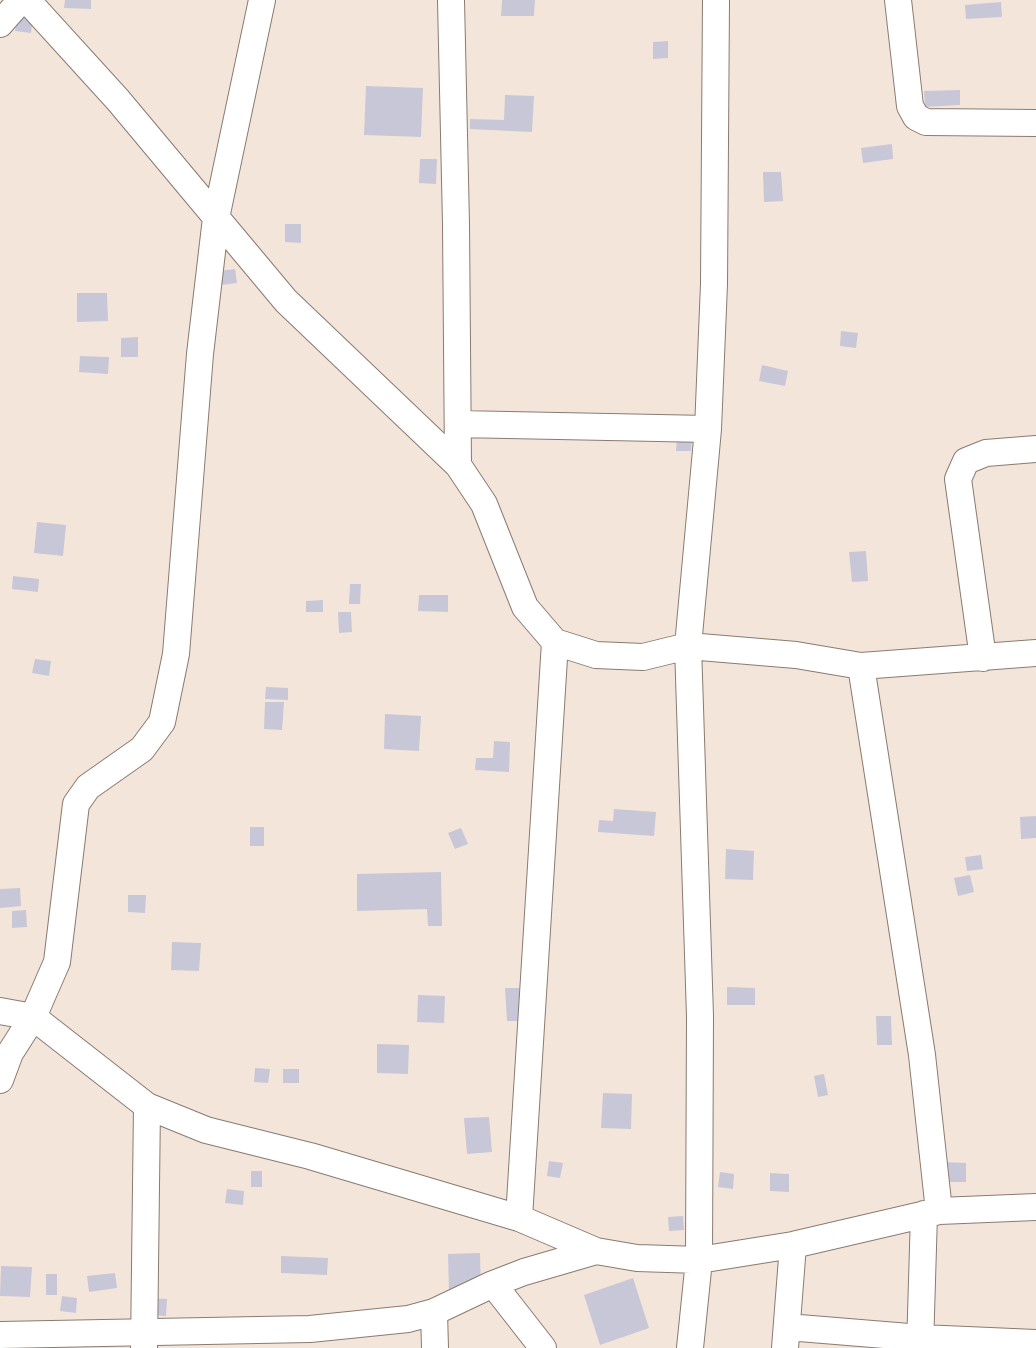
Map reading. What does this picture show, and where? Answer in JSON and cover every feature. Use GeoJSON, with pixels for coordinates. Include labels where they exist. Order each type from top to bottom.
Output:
{"type":"FeatureCollection","features":[{"type":"Feature","properties":{"kind":"street"},"geometry":{"type":"LineString","coordinates":[[0,24],[21,0]]}},
{"type":"Feature","properties":{"kind":"street"},"geometry":{"type":"LineString","coordinates":[[27,0],[118,100],[286,301],[458,465],[484,504],[525,607],[555,642],[596,655],[608,656],[643,657],[688,646],[796,655],[861,666],[1036,652]]}},
{"type":"Feature","properties":{"kind":"street"},"geometry":{"type":"LineString","coordinates":[[0,1080],[10,1053],[33,1017],[57,962],[76,804],[87,787],[142,748],[162,722],[176,654],[200,354],[216,218],[262,0]]}},
{"type":"Feature","properties":{"kind":"street"},"geometry":{"type":"LineString","coordinates":[[451,0],[458,465]]}},
{"type":"Feature","properties":{"kind":"street"},"geometry":{"type":"LineString","coordinates":[[690,1348],[699,1260],[700,1016],[688,646],[708,429],[714,284],[716,0]]}},
{"type":"Feature","properties":{"kind":"street"},"geometry":{"type":"LineString","coordinates":[[898,0],[910,106],[916,117],[926,122],[1036,123]]}},
{"type":"Feature","properties":{"kind":"street"},"geometry":{"type":"LineString","coordinates":[[458,424],[708,429]]}},
{"type":"Feature","properties":{"kind":"street"},"geometry":{"type":"LineString","coordinates":[[983,658],[958,479],[966,461],[986,453],[1036,449]]}},
{"type":"Feature","properties":{"kind":"street"},"geometry":{"type":"LineString","coordinates":[[519,1218],[555,642]]}},
{"type":"Feature","properties":{"kind":"street"},"geometry":{"type":"LineString","coordinates":[[861,666],[922,1055],[932,1213],[920,1343]]}},
{"type":"Feature","properties":{"kind":"street"},"geometry":{"type":"LineString","coordinates":[[0,1011],[33,1017],[147,1106],[206,1130],[310,1156],[519,1218],[596,1251],[637,1258],[699,1260],[793,1245],[932,1213],[1036,1207]]}},
{"type":"Feature","properties":{"kind":"street"},"geometry":{"type":"LineString","coordinates":[[144,1341],[147,1106]]}},
{"type":"Feature","properties":{"kind":"street"},"geometry":{"type":"LineString","coordinates":[[793,1245],[786,1337],[920,1343],[1036,1343]]}},
{"type":"Feature","properties":{"kind":"street"},"geometry":{"type":"LineString","coordinates":[[0,1335],[144,1341],[310,1329],[408,1319],[435,1312],[524,1272],[596,1251]]}},
{"type":"Feature","properties":{"kind":"street"},"geometry":{"type":"LineString","coordinates":[[493,1284],[543,1348]]}},
{"type":"Feature","properties":{"kind":"street"},"geometry":{"type":"LineString","coordinates":[[435,1312],[435,1348]]}},
{"type":"Feature","properties":{"kind":"building"},"geometry":{"type":"Polygon","coordinates":[[[65,0],[91,0],[91,9],[64,8],[65,0]]]}},
{"type":"Feature","properties":{"kind":"building"},"geometry":{"type":"Polygon","coordinates":[[[502,0],[535,0],[534,16],[501,16],[502,0]]]}},
{"type":"Feature","properties":{"kind":"building"},"geometry":{"type":"Polygon","coordinates":[[[1001,2],[1002,17],[966,19],[965,5],[1001,2]]]}},
{"type":"Feature","properties":{"kind":"building"},"geometry":{"type":"Polygon","coordinates":[[[18,14],[33,16],[31,33],[15,31],[18,14]]]}},
{"type":"Feature","properties":{"kind":"building"},"geometry":{"type":"Polygon","coordinates":[[[668,41],[668,58],[653,59],[653,42],[668,41]]]}},
{"type":"Feature","properties":{"kind":"building"},"geometry":{"type":"Polygon","coordinates":[[[366,86],[423,88],[421,137],[364,135],[366,86]]]}},
{"type":"Feature","properties":{"kind":"building"},"geometry":{"type":"Polygon","coordinates":[[[960,90],[960,105],[925,107],[924,91],[960,90]]]}},
{"type":"Feature","properties":{"kind":"building"},"geometry":{"type":"Polygon","coordinates":[[[505,95],[534,96],[532,132],[470,129],[470,119],[504,120],[505,95]]]}},
{"type":"Feature","properties":{"kind":"building"},"geometry":{"type":"Polygon","coordinates":[[[892,144],[893,159],[863,163],[861,148],[892,144]]]}},
{"type":"Feature","properties":{"kind":"building"},"geometry":{"type":"Polygon","coordinates":[[[420,159],[437,159],[436,184],[419,183],[420,159]]]}},
{"type":"Feature","properties":{"kind":"building"},"geometry":{"type":"Polygon","coordinates":[[[763,172],[781,172],[783,201],[764,202],[763,172]]]}},
{"type":"Feature","properties":{"kind":"building"},"geometry":{"type":"Polygon","coordinates":[[[285,224],[301,224],[301,243],[285,242],[285,224]]]}},
{"type":"Feature","properties":{"kind":"building"},"geometry":{"type":"Polygon","coordinates":[[[235,269],[237,283],[221,285],[219,271],[235,269]]]}},
{"type":"Feature","properties":{"kind":"building"},"geometry":{"type":"Polygon","coordinates":[[[77,293],[107,293],[108,321],[77,322],[77,293]]]}},
{"type":"Feature","properties":{"kind":"building"},"geometry":{"type":"Polygon","coordinates":[[[841,331],[858,333],[856,348],[840,346],[841,331]]]}},
{"type":"Feature","properties":{"kind":"building"},"geometry":{"type":"Polygon","coordinates":[[[138,337],[138,357],[121,357],[121,338],[138,337]]]}},
{"type":"Feature","properties":{"kind":"building"},"geometry":{"type":"Polygon","coordinates":[[[80,356],[109,357],[108,374],[79,372],[80,356]]]}},
{"type":"Feature","properties":{"kind":"building"},"geometry":{"type":"Polygon","coordinates":[[[762,365],[788,371],[785,386],[759,381],[762,365]]]}},
{"type":"Feature","properties":{"kind":"building"},"geometry":{"type":"Polygon","coordinates":[[[677,437],[692,437],[691,451],[676,451],[677,437]]]}},
{"type":"Feature","properties":{"kind":"building"},"geometry":{"type":"Polygon","coordinates":[[[37,522],[66,525],[63,556],[34,553],[37,522]]]}},
{"type":"Feature","properties":{"kind":"building"},"geometry":{"type":"Polygon","coordinates":[[[866,551],[868,581],[852,582],[849,552],[866,551]]]}},
{"type":"Feature","properties":{"kind":"building"},"geometry":{"type":"Polygon","coordinates":[[[13,576],[39,579],[38,592],[12,589],[13,576]]]}},
{"type":"Feature","properties":{"kind":"building"},"geometry":{"type":"Polygon","coordinates":[[[350,584],[361,584],[360,604],[349,604],[350,584]]]}},
{"type":"Feature","properties":{"kind":"building"},"geometry":{"type":"Polygon","coordinates":[[[419,595],[448,595],[448,612],[418,611],[419,595]]]}},
{"type":"Feature","properties":{"kind":"building"},"geometry":{"type":"Polygon","coordinates":[[[323,600],[323,612],[306,612],[306,601],[323,600]]]}},
{"type":"Feature","properties":{"kind":"building"},"geometry":{"type":"Polygon","coordinates":[[[338,612],[351,612],[352,632],[339,633],[338,612]]]}},
{"type":"Feature","properties":{"kind":"building"},"geometry":{"type":"Polygon","coordinates":[[[35,659],[51,661],[49,676],[32,673],[35,659]]]}},
{"type":"Feature","properties":{"kind":"building"},"geometry":{"type":"Polygon","coordinates":[[[266,687],[288,688],[288,700],[265,699],[266,687]]]}},
{"type":"Feature","properties":{"kind":"building"},"geometry":{"type":"Polygon","coordinates":[[[265,702],[284,702],[282,730],[264,729],[265,702]]]}},
{"type":"Feature","properties":{"kind":"building"},"geometry":{"type":"Polygon","coordinates":[[[385,714],[421,716],[419,751],[384,749],[385,714]]]}},
{"type":"Feature","properties":{"kind":"building"},"geometry":{"type":"Polygon","coordinates":[[[494,741],[510,742],[509,772],[475,770],[476,758],[493,758],[494,741]]]}},
{"type":"Feature","properties":{"kind":"building"},"geometry":{"type":"Polygon","coordinates":[[[614,809],[656,812],[654,836],[598,832],[599,820],[613,821],[614,809]]]}},
{"type":"Feature","properties":{"kind":"building"},"geometry":{"type":"Polygon","coordinates":[[[1036,816],[1036,838],[1021,839],[1020,817],[1036,816]]]}},
{"type":"Feature","properties":{"kind":"building"},"geometry":{"type":"Polygon","coordinates":[[[250,827],[264,827],[264,846],[250,846],[250,827]]]}},
{"type":"Feature","properties":{"kind":"building"},"geometry":{"type":"Polygon","coordinates":[[[461,828],[468,844],[455,849],[448,833],[461,828]]]}},
{"type":"Feature","properties":{"kind":"building"},"geometry":{"type":"Polygon","coordinates":[[[726,849],[754,851],[753,880],[725,879],[726,849]]]}},
{"type":"Feature","properties":{"kind":"building"},"geometry":{"type":"Polygon","coordinates":[[[981,855],[983,869],[967,871],[965,857],[981,855]]]}},
{"type":"Feature","properties":{"kind":"building"},"geometry":{"type":"Polygon","coordinates":[[[441,872],[442,926],[428,926],[427,909],[357,911],[357,874],[441,872]]]}},
{"type":"Feature","properties":{"kind":"building"},"geometry":{"type":"Polygon","coordinates":[[[970,875],[974,892],[958,896],[954,878],[970,875]]]}},
{"type":"Feature","properties":{"kind":"building"},"geometry":{"type":"Polygon","coordinates":[[[20,888],[21,906],[0,908],[0,889],[20,888]]]}},
{"type":"Feature","properties":{"kind":"building"},"geometry":{"type":"Polygon","coordinates":[[[128,895],[146,895],[145,913],[128,912],[128,895]]]}},
{"type":"Feature","properties":{"kind":"building"},"geometry":{"type":"Polygon","coordinates":[[[26,910],[27,927],[12,928],[12,911],[26,910]]]}},
{"type":"Feature","properties":{"kind":"building"},"geometry":{"type":"Polygon","coordinates":[[[172,942],[201,943],[199,971],[171,970],[172,942]]]}},
{"type":"Feature","properties":{"kind":"building"},"geometry":{"type":"Polygon","coordinates":[[[727,987],[755,988],[755,1005],[727,1005],[727,987]]]}},
{"type":"Feature","properties":{"kind":"building"},"geometry":{"type":"Polygon","coordinates":[[[505,988],[519,988],[520,1021],[507,1021],[505,988]]]}},
{"type":"Feature","properties":{"kind":"building"},"geometry":{"type":"Polygon","coordinates":[[[418,995],[445,996],[444,1023],[417,1022],[418,995]]]}},
{"type":"Feature","properties":{"kind":"building"},"geometry":{"type":"Polygon","coordinates":[[[876,1016],[891,1016],[892,1045],[877,1045],[876,1016]]]}},
{"type":"Feature","properties":{"kind":"building"},"geometry":{"type":"Polygon","coordinates":[[[377,1044],[409,1045],[408,1074],[377,1073],[377,1044]]]}},
{"type":"Feature","properties":{"kind":"building"},"geometry":{"type":"Polygon","coordinates":[[[255,1068],[270,1069],[268,1083],[254,1082],[255,1068]]]}},
{"type":"Feature","properties":{"kind":"building"},"geometry":{"type":"Polygon","coordinates":[[[283,1069],[299,1069],[299,1083],[283,1083],[283,1069]]]}},
{"type":"Feature","properties":{"kind":"building"},"geometry":{"type":"Polygon","coordinates":[[[824,1074],[828,1095],[818,1097],[814,1076],[824,1074]]]}},
{"type":"Feature","properties":{"kind":"building"},"geometry":{"type":"Polygon","coordinates":[[[603,1093],[632,1094],[631,1129],[601,1128],[603,1093]]]}},
{"type":"Feature","properties":{"kind":"building"},"geometry":{"type":"Polygon","coordinates":[[[489,1117],[492,1152],[467,1154],[464,1118],[489,1117]]]}},
{"type":"Feature","properties":{"kind":"building"},"geometry":{"type":"Polygon","coordinates":[[[549,1161],[563,1163],[560,1178],[547,1176],[549,1161]]]}},
{"type":"Feature","properties":{"kind":"building"},"geometry":{"type":"Polygon","coordinates":[[[942,1162],[966,1163],[966,1182],[942,1182],[942,1162]]]}},
{"type":"Feature","properties":{"kind":"building"},"geometry":{"type":"Polygon","coordinates":[[[251,1171],[262,1171],[262,1187],[251,1187],[251,1171]]]}},
{"type":"Feature","properties":{"kind":"building"},"geometry":{"type":"Polygon","coordinates":[[[720,1172],[734,1174],[733,1189],[718,1187],[720,1172]]]}},
{"type":"Feature","properties":{"kind":"building"},"geometry":{"type":"Polygon","coordinates":[[[770,1173],[789,1174],[789,1192],[770,1191],[770,1173]]]}},
{"type":"Feature","properties":{"kind":"building"},"geometry":{"type":"Polygon","coordinates":[[[227,1189],[244,1191],[243,1205],[225,1203],[227,1189]]]}},
{"type":"Feature","properties":{"kind":"building"},"geometry":{"type":"Polygon","coordinates":[[[683,1216],[684,1230],[669,1231],[668,1217],[683,1216]]]}},
{"type":"Feature","properties":{"kind":"building"},"geometry":{"type":"Polygon","coordinates":[[[480,1253],[481,1291],[449,1292],[448,1254],[480,1253]]]}},
{"type":"Feature","properties":{"kind":"building"},"geometry":{"type":"Polygon","coordinates":[[[281,1256],[328,1258],[327,1275],[281,1273],[281,1256]]]}},
{"type":"Feature","properties":{"kind":"building"},"geometry":{"type":"Polygon","coordinates":[[[1,1266],[32,1267],[30,1297],[0,1296],[1,1266]]]}},
{"type":"Feature","properties":{"kind":"building"},"geometry":{"type":"Polygon","coordinates":[[[115,1273],[117,1288],[89,1292],[87,1276],[115,1273]]]}},
{"type":"Feature","properties":{"kind":"building"},"geometry":{"type":"Polygon","coordinates":[[[46,1274],[57,1274],[57,1295],[46,1295],[46,1274]]]}},
{"type":"Feature","properties":{"kind":"building"},"geometry":{"type":"Polygon","coordinates":[[[633,1278],[649,1328],[600,1345],[584,1295],[633,1278]]]}},
{"type":"Feature","properties":{"kind":"building"},"geometry":{"type":"Polygon","coordinates":[[[62,1296],[77,1298],[76,1313],[60,1311],[62,1296]]]}},
{"type":"Feature","properties":{"kind":"building"},"geometry":{"type":"Polygon","coordinates":[[[146,1298],[167,1299],[166,1316],[146,1315],[146,1298]]]}}]}
